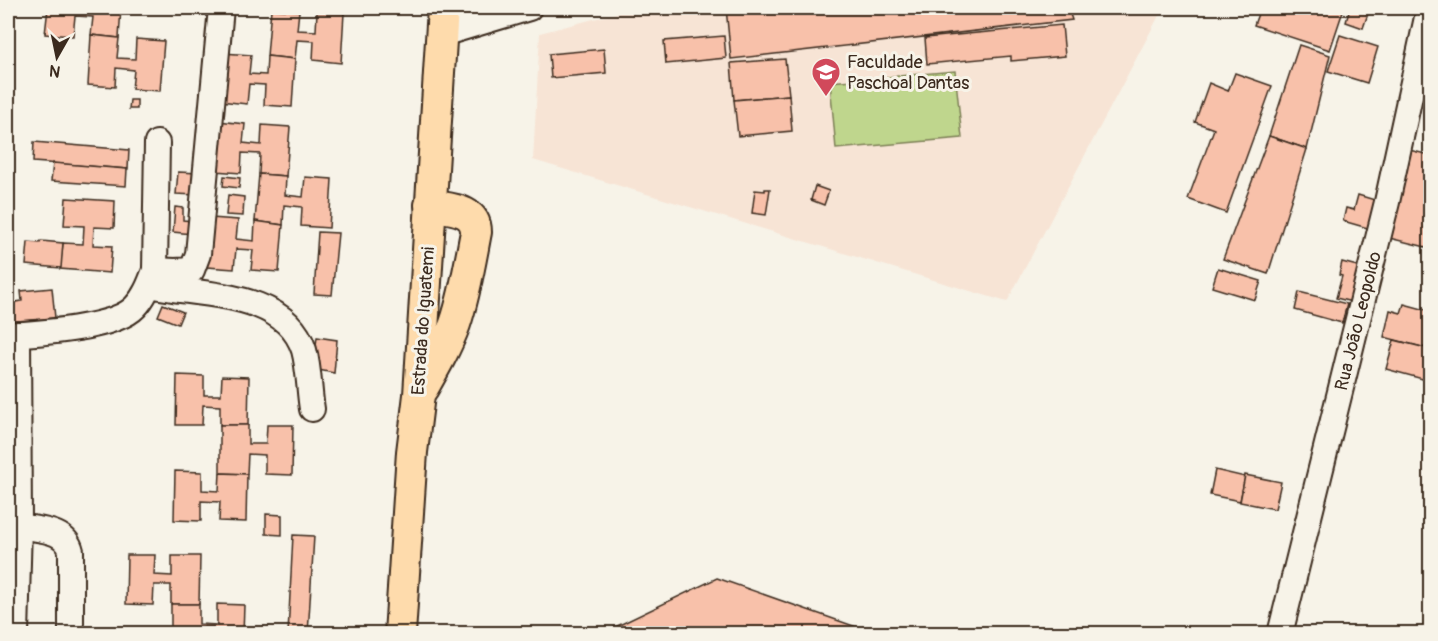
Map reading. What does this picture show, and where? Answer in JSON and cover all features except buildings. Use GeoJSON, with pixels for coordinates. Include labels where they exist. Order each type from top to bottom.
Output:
{"type":"FeatureCollection","features":[{"type":"Feature","properties":{"kind":"main road","name":"Estrada do Iguatemi"},"geometry":{"type":"LineString","coordinates":[[400,633],[412,452],[419,396],[442,21]]}},
{"type":"Feature","properties":{"kind":"main road"},"geometry":{"type":"LineString","coordinates":[[419,396],[455,325],[476,232],[473,218],[468,214],[430,205]]}},
{"type":"Feature","properties":{"kind":"street"},"geometry":{"type":"LineString","coordinates":[[152,277],[175,271],[192,270],[198,254],[221,8]]}},
{"type":"Feature","properties":{"kind":"street"},"geometry":{"type":"LineString","coordinates":[[442,21],[529,8]]}},
{"type":"Feature","properties":{"kind":"street","name":"Rua João Leopoldo"},"geometry":{"type":"LineString","coordinates":[[1280,633],[1387,202],[1429,8]]}},
{"type":"Feature","properties":{"kind":"street"},"geometry":{"type":"LineString","coordinates":[[16,633],[19,526],[13,335],[101,324],[121,317],[134,308],[152,277],[157,143]]}},
{"type":"Feature","properties":{"kind":"street"},"geometry":{"type":"LineString","coordinates":[[152,277],[170,290],[241,299],[278,316],[298,336],[304,350],[312,409]]}},
{"type":"Feature","properties":{"kind":"street"},"geometry":{"type":"LineString","coordinates":[[19,526],[59,534],[69,543],[71,551],[71,633]]}},
{"type":"Feature","properties":{"kind":"shaded area","name":"Faculdade Paschoal Dantas"},"geometry":{"type":"Polygon","coordinates":[[[636,8],[1163,8],[1007,302],[533,160],[540,33],[636,8]]]}},
{"type":"Feature","properties":{"kind":"green space"},"geometry":{"type":"Polygon","coordinates":[[[955,71],[962,138],[836,149],[830,82],[955,71]]]}},
{"type":"Feature","properties":{"kind":"place","name":"Faculdade Paschoal Dantas"},"geometry":{"type":"Point","coordinates":[826,98]}}]}
